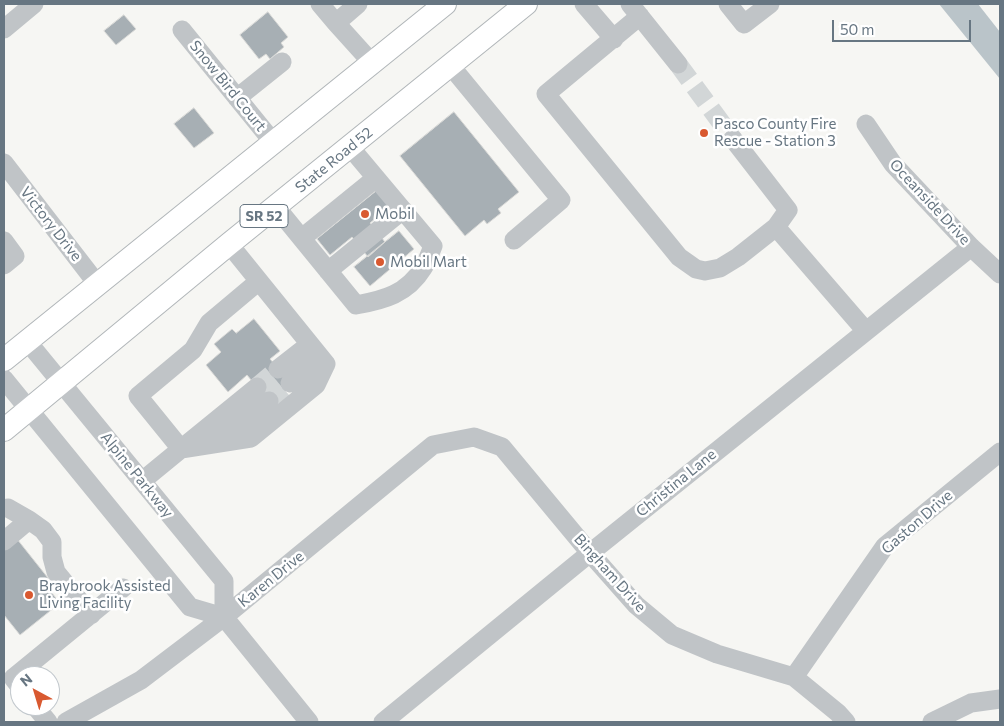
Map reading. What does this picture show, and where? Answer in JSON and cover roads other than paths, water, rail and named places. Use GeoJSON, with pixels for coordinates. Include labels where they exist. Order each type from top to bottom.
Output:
{"type":"FeatureCollection","features":[{"type":"Feature","properties":{"kind":"main road"},"geometry":{"type":"LineString","coordinates":[[5,363],[27,341],[445,4]]}},
{"type":"Feature","properties":{"kind":"main road","name":"State Road 52"},"geometry":{"type":"LineString","coordinates":[[4,430],[229,244],[526,4]]}},
{"type":"Feature","properties":{"kind":"street"},"geometry":{"type":"LineString","coordinates":[[4,29],[34,4]]}},
{"type":"Feature","properties":{"kind":"street"},"geometry":{"type":"LineString","coordinates":[[320,4],[372,64]]}},
{"type":"Feature","properties":{"kind":"street"},"geometry":{"type":"LineString","coordinates":[[336,22],[358,4]]}},
{"type":"Feature","properties":{"kind":"street"},"geometry":{"type":"LineString","coordinates":[[584,4],[614,39]]}},
{"type":"Feature","properties":{"kind":"street"},"geometry":{"type":"LineString","coordinates":[[728,4],[744,24],[770,4]]}},
{"type":"Feature","properties":{"kind":"street"},"geometry":{"type":"LineString","coordinates":[[678,64],[635,10],[614,39],[546,94],[679,257],[696,269],[705,271],[720,268],[738,257],[776,227],[788,210],[733,139]]}},
{"type":"Feature","properties":{"kind":"street","name":"Snow Bird Court"},"geometry":{"type":"LineString","coordinates":[[182,30],[273,142]]}},
{"type":"Feature","properties":{"kind":"street"},"geometry":{"type":"LineString","coordinates":[[237,98],[282,62]]}},
{"type":"Feature","properties":{"kind":"street"},"geometry":{"type":"LineString","coordinates":[[450,65],[561,200],[514,240]]}},
{"type":"Feature","properties":{"kind":"street","name":"Oceanside Drive"},"geometry":{"type":"LineString","coordinates":[[866,124],[893,164],[970,246],[1000,274]]}},
{"type":"Feature","properties":{"kind":"street"},"geometry":{"type":"LineString","coordinates":[[276,207],[356,305],[381,301],[405,288],[423,268],[433,246],[350,147]]}},
{"type":"Feature","properties":{"kind":"street","name":"Victory Drive"},"geometry":{"type":"LineString","coordinates":[[6,171],[98,285]]}},
{"type":"Feature","properties":{"kind":"street"},"geometry":{"type":"LineString","coordinates":[[302,238],[376,178]]}},
{"type":"Feature","properties":{"kind":"street"},"geometry":{"type":"LineString","coordinates":[[328,271],[403,210]]}},
{"type":"Feature","properties":{"kind":"street"},"geometry":{"type":"LineString","coordinates":[[776,227],[865,330]]}},
{"type":"Feature","properties":{"kind":"street"},"geometry":{"type":"LineString","coordinates":[[4,241],[15,256],[4,265]]}},
{"type":"Feature","properties":{"kind":"street"},"geometry":{"type":"LineString","coordinates":[[184,445],[251,438],[316,385],[315,350],[229,244]]}},
{"type":"Feature","properties":{"kind":"street","name":"Christina Lane"},"geometry":{"type":"LineString","coordinates":[[384,722],[970,246]]}},
{"type":"Feature","properties":{"kind":"street"},"geometry":{"type":"LineString","coordinates":[[184,445],[138,396],[193,350],[208,323],[259,281]]}},
{"type":"Feature","properties":{"kind":"street","name":"Alpine Parkway"},"geometry":{"type":"LineString","coordinates":[[27,341],[224,581],[224,617]]}},
{"type":"Feature","properties":{"kind":"street"},"geometry":{"type":"LineString","coordinates":[[315,350],[281,372],[315,350]]}},
{"type":"Feature","properties":{"kind":"street"},"geometry":{"type":"LineString","coordinates":[[5,363],[29,410],[190,607],[224,617],[309,722]]}},
{"type":"Feature","properties":{"kind":"street"},"geometry":{"type":"LineString","coordinates":[[142,481],[184,445],[259,390],[224,442]]}},
{"type":"Feature","properties":{"kind":"street","name":"Bingham Drive"},"geometry":{"type":"LineString","coordinates":[[474,437],[502,447],[636,605],[672,635],[717,654],[794,677],[838,713],[846,722]]}},
{"type":"Feature","properties":{"kind":"street","name":"Karen Drive"},"geometry":{"type":"LineString","coordinates":[[66,722],[141,680],[224,617],[433,446],[474,437]]}},
{"type":"Feature","properties":{"kind":"street","name":"Gaston Drive"},"geometry":{"type":"LineString","coordinates":[[794,677],[885,546],[1000,452]]}},
{"type":"Feature","properties":{"kind":"street"},"geometry":{"type":"LineString","coordinates":[[5,507],[43,530],[52,542],[52,557],[56,572],[91,614]]}},
{"type":"Feature","properties":{"kind":"street"},"geometry":{"type":"LineString","coordinates":[[4,541],[29,520]]}},
{"type":"Feature","properties":{"kind":"street"},"geometry":{"type":"LineString","coordinates":[[28,666],[123,588]]}},
{"type":"Feature","properties":{"kind":"street"},"geometry":{"type":"LineString","coordinates":[[932,722],[971,703],[1000,699]]}},
{"type":"Feature","properties":{"kind":"tunnel"},"geometry":{"type":"LineString","coordinates":[[678,64],[733,139]]}},
{"type":"Feature","properties":{"kind":"tunnel"},"geometry":{"type":"LineString","coordinates":[[257,387],[278,369]]}},
{"type":"Feature","properties":{"kind":"tunnel"},"geometry":{"type":"LineString","coordinates":[[269,401],[290,383]]}},
{"type":"Feature","properties":{"kind":"place","name":"Pasco County Fire Rescue - Station 3"},"geometry":{"type":"Point","coordinates":[704,133]}},
{"type":"Feature","properties":{"kind":"place","name":"Mobil"},"geometry":{"type":"Point","coordinates":[365,214]}},
{"type":"Feature","properties":{"kind":"place","name":"Mobil Mart"},"geometry":{"type":"Point","coordinates":[380,262]}},
{"type":"Feature","properties":{"kind":"place","name":"Braybrook Assisted Living Facility"},"geometry":{"type":"Point","coordinates":[29,595]}}]}
